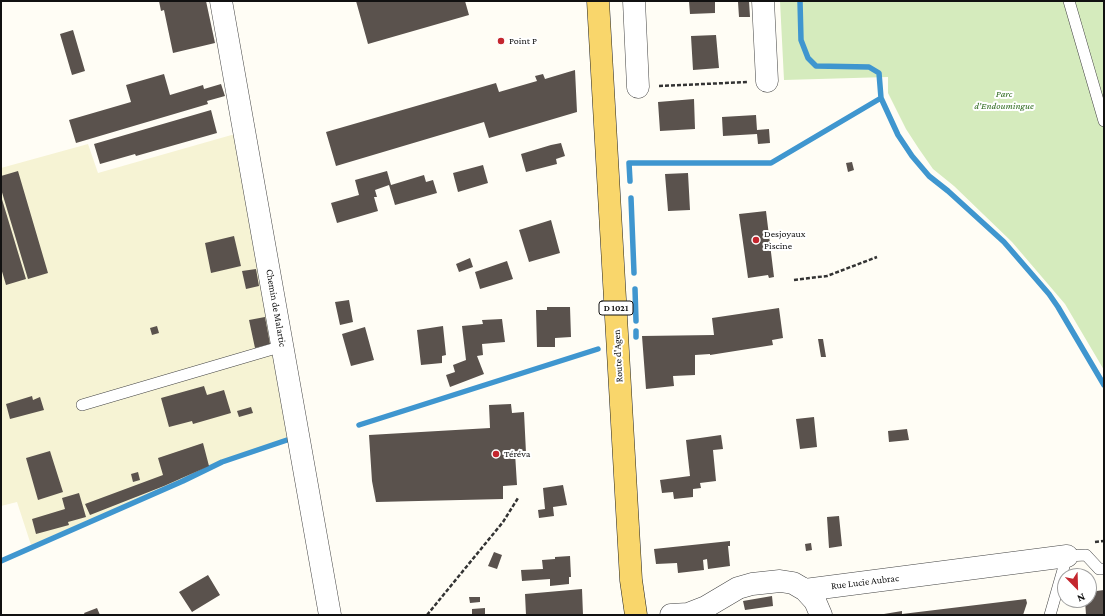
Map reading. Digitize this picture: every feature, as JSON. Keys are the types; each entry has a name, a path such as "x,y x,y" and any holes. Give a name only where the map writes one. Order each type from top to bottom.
{"main road":[{"name":"Route d'Agen","path":"598,1 631,580 636,615"}],"street":[{"name":"Chemin de Malartic","path":"221,1 330,615"},
{"path":"634,1 638,87"},
{"path":"763,1 767,81"},
{"name":"Rue Lucie Aubrac","path":"805,590 1067,556"},
{"path":"682,615 706,607 738,588 752,584 780,581 793,583 805,590 815,601 821,615"}],"lane":[{"path":"1069,1 1104,120"},
{"path":"82,405 283,346"},
{"path":"1050,615 1067,556 1086,555 1099,569 1104,569"}],"path":[{"path":"638,87 767,81"},
{"path":"794,280 827,276 877,257"},
{"path":"427,615 503,522 518,498"}],"shaded area":[{"path":"235,134 293,437 221,461 183,480 31,545 17,502 1,506 1,168 88,144 98,173"}],"green space":[{"name":"Parc d’Endoumingue","path":"780,1 1104,1 1104,370 1065,304 1012,242 954,186 933,169 906,129 888,93 888,77 784,80"}],"building":[{"path":"159,1 206,1 215,43 173,53 164,10 161,11"},
{"path":"356,1 465,1 469,15 368,44"},
{"path":"689,1 715,1 715,13 690,14"},
{"path":"749,1 750,17 739,17 738,2"},
{"path":"73,30 85,71 72,75 60,34"},
{"path":"716,35 719,68 693,70 691,36"},
{"path":"575,70 577,112 489,138 484,122 336,166 326,132 496,83 499,92 537,81 535,76 543,74 545,79"},
{"path":"164,74 170,95 203,85 204,89 221,84 225,96 207,101 208,104 76,143 69,120 131,102 126,85"},
{"path":"694,99 695,129 660,131 658,102"},
{"path":"211,110 217,133 136,156 135,154 100,164 94,144"},
{"path":"756,115 757,130 769,129 770,143 758,144 757,134 723,136 722,117"},
{"path":"561,143 565,156 556,159 557,164 526,172 521,154"},
{"path":"852,162 854,170 848,172 846,163"},
{"path":"483,165 488,183 458,192 453,173"},
{"path":"18,171 48,273 28,279 1,189 1,176"},
{"path":"387,171 391,185 424,175 426,182 433,180 437,193 395,205 389,185 375,190 377,197 374,197 378,211 337,223 331,203 359,195 355,180"},
{"path":"688,173 690,210 668,211 665,174"},
{"path":"1,196 26,279 6,285 1,268"},
{"name":"Desjoyaux Piscine","path":"766,211 774,277 769,278 768,275 748,278 739,214"},
{"path":"551,220 560,253 529,262 519,230"},
{"path":"234,236 241,266 211,273 205,243"},
{"path":"470,258 473,267 459,272 456,264"},
{"path":"507,261 513,279 480,289 475,272"},
{"path":"256,269 259,286 246,289 242,271"},
{"path":"349,300 353,322 340,325 335,302"},
{"path":"547,307 570,307 571,337 555,338 555,347 537,347 536,310 547,310"},
{"path":"779,308 783,338 772,340 773,345 710,355 695,355 695,375 673,376 674,386 646,389 642,336 714,335 712,318"},
{"path":"265,317 270,344 255,348 249,320"},
{"path":"502,319 505,342 482,344 483,355 477,356 484,374 450,387 446,375 455,372 453,365 466,360 462,326 483,324 482,320"},
{"path":"157,326 159,333 152,335 150,328"},
{"path":"443,326 446,355 442,356 442,363 421,365 417,330"},
{"path":"365,327 374,360 351,366 342,334"},
{"path":"818,339 823,339 826,357 821,357"},
{"path":"204,386 207,395 224,390 231,413 193,424 192,421 169,427 161,398"},
{"path":"32,396 33,400 40,397 44,410 10,419 6,404"},
{"path":"511,404 512,413 524,412 526,453 515,453 517,485 503,486 503,499 376,502 372,481 369,435 490,428 489,405"},
{"path":"251,407 253,413 239,417 237,411"},
{"path":"814,417 817,447 800,449 796,419"},
{"path":"907,429 909,440 889,442 888,431"},
{"path":"721,435 723,449 713,450 716,481 700,483 701,488 693,489 693,497 674,499 673,492 662,493 660,480 690,476 686,440"},
{"path":"203,443 209,466 164,486 90,515 85,504 163,475 158,458"},
{"path":"50,451 63,492 38,500 26,458"},
{"path":"138,472 140,480 133,482 131,474"},
{"path":"563,485 567,505 553,507 554,516 539,518 538,510 545,509 543,488"},
{"path":"79,493 86,517 68,522 69,525 36,534 32,519 65,509 62,498"},
{"path":"839,516 842,546 829,548 827,517"},
{"path":"730,541 730,546 728,546 730,566 708,569 707,559 703,560 704,570 678,573 677,563 656,564 654,549"},
{"path":"811,543 812,550 806,551 805,544"},
{"path":"494,552 502,555 497,569 488,566"},
{"path":"570,556 571,577 569,577 569,584 550,586 550,579 522,581 521,570 543,569 542,560"},
{"path":"208,575 220,595 192,612 179,592"},
{"path":"582,589 583,615 526,615 525,594"},
{"path":"1104,590 1104,615 1086,615 1086,608 1097,608 1097,591"},
{"path":"772,596 773,606 745,610 743,601"},
{"path":"469,597 480,597 480,602 470,603"},
{"path":"1026,599 1027,603 1023,615 878,615 902,611 902,614"},
{"path":"97,608 100,615 85,615 84,613"},
{"path":"485,608 485,615 472,615 472,609"}],"waterway":[{"path":"800,1 801,40 808,58 816,66 869,67 879,73 881,98"},
{"path":"630,181 629,163 771,163 881,98 898,135 912,156 929,176 948,191 1004,242 1049,294 1104,385"},
{"path":"631,198 634,273"},
{"path":"635,289 636,321"},
{"path":"636,331 636,337"},
{"path":"359,425 598,349"},
{"path":"1,561 183,481 222,462 287,440"}],"place":[{"name":"Point P","path":"501,41"},
{"name":"Desjoyaux Piscine","path":"756,240"},
{"name":"Téréva","path":"496,454"}]}
